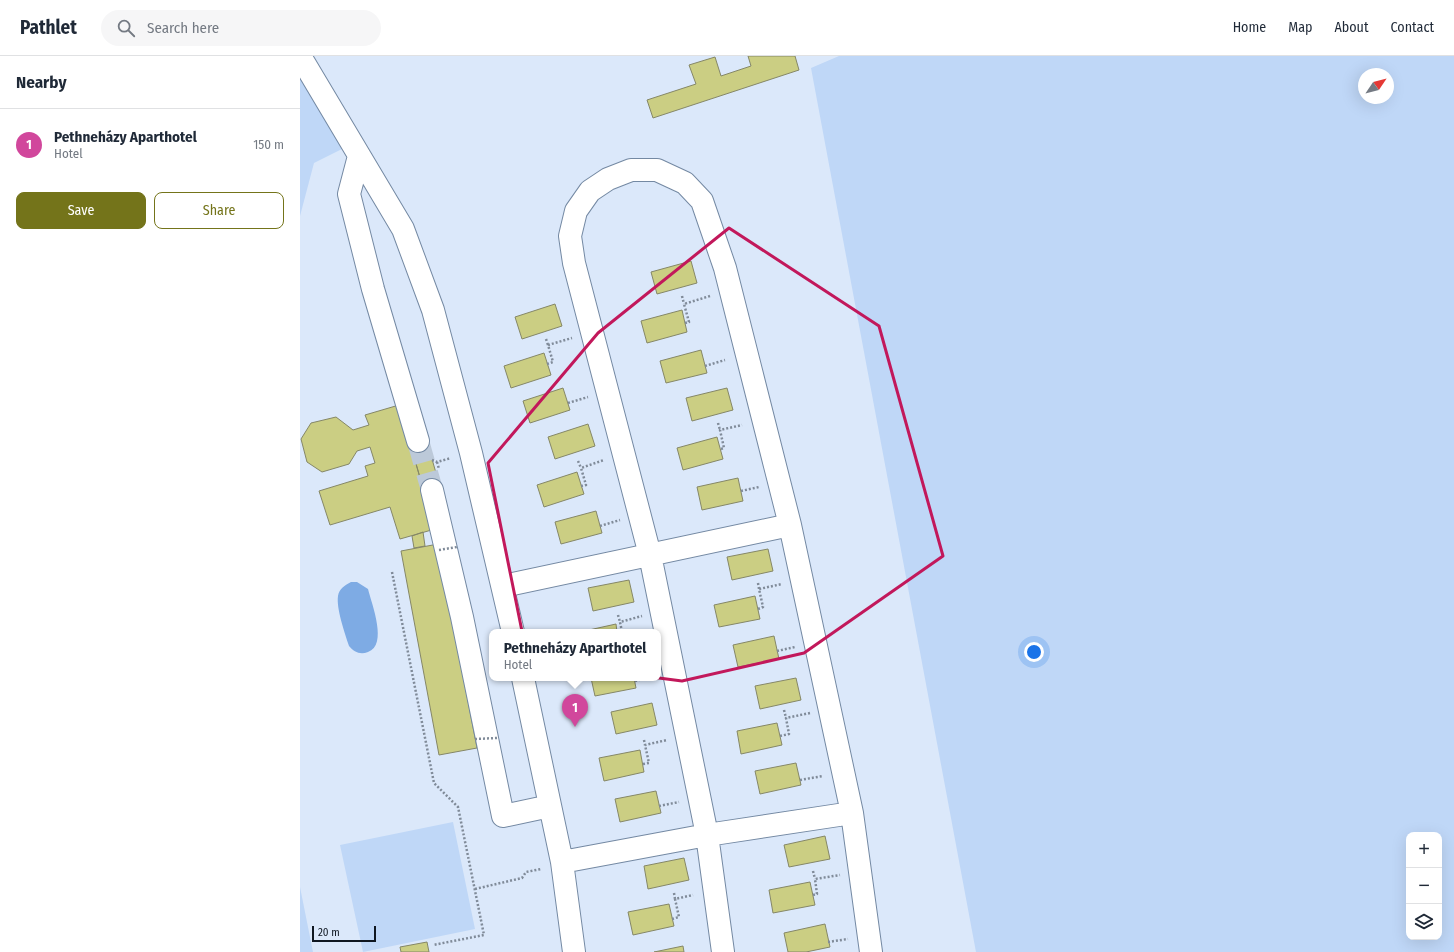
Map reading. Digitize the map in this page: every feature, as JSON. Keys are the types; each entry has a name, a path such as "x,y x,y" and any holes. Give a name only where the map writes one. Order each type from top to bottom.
{"lane":[{"path":"300,56 403,229 433,310 462,419 512,629"},
{"path":"359,156 349,194 373,289 418,441"},
{"path":"723,952 707,835 650,555 574,263 570,236 576,211 590,190 608,179 631,170 657,170 686,183 702,201 731,290 790,525 852,813 871,952"},
{"path":"432,490 462,617 503,816 550,806"},
{"path":"503,586 790,525"},
{"path":"523,681 562,864 574,952"},
{"path":"562,864 707,835 852,813"}],"path":[{"path":"684,304 731,290"},
{"path":"682,296 689,322 685,323"},
{"path":"548,346 592,332"},
{"path":"546,339 553,362 548,364"},
{"path":"720,430 764,420"},
{"path":"718,423 724,448 721,449"},
{"path":"581,468 624,455"},
{"path":"578,461 586,485 581,486"},
{"path":"439,550 457,547"},
{"path":"392,572 434,783 458,807 484,935 433,945"},
{"path":"759,589 802,580"},
{"path":"758,583 763,608 758,609"},
{"path":"620,622 662,612"},
{"path":"618,615 621,629"},
{"path":"786,718 830,709"},
{"path":"780,736 789,734 784,710"},
{"path":"645,745 687,736"},
{"path":"475,739 497,738"},
{"path":"643,764 649,763 644,740"},
{"path":"475,889 522,878 526,872 562,864"},
{"path":"812,895 817,894 813,871"},
{"path":"815,879 860,872"},
{"path":"675,899 715,890"},
{"path":"672,919 679,917 674,893"}],"highlighted area":[{"path":"729,228 879,326 943,556 804,653 682,681 528,661 488,463 598,333"}],"shaded area":[{"path":"839,56 1454,56 1454,952 976,952 811,68"},
{"path":"300,63 344,148 314,163 300,216"},
{"path":"453,822 475,929 363,952 340,845"},
{"path":"300,887 313,952 300,952"}],"water":[{"path":"351,582 357,582 368,589 377,624 377,641 374,648 365,653 357,652 349,646 340,614 338,596 340,591"}],"building":[{"path":"748,56 795,56 799,70 653,118 647,100 696,84 689,65 715,57 721,76 751,66"},
{"path":"691,261 697,283 657,294 651,272"},
{"path":"555,304 562,326 522,339 515,317"},
{"path":"682,310 687,332 647,343 641,321"},
{"path":"701,350 707,373 666,383 660,361"},
{"path":"544,353 551,375 511,388 504,366"},
{"path":"563,388 570,410 530,423 523,401"},
{"path":"727,388 733,410 692,421 686,398"},
{"path":"399,405 435,529 400,539 390,507 330,525 319,491 368,476 365,466 375,463 370,447 357,451 349,464 322,472 307,462 301,439 311,423 336,417 353,430 369,425 365,415"},
{"path":"588,424 595,446 555,459 548,437"},
{"path":"717,437 723,459 683,470 677,448"},
{"path":"426,438 440,487 424,492 410,443"},
{"path":"577,472 584,494 544,507 537,485"},
{"path":"738,478 743,501 702,510 697,487"},
{"path":"596,511 602,533 561,544 555,522"},
{"path":"423,532 425,546 414,548 412,536"},
{"path":"438,544 477,748 439,755 401,551"},
{"path":"768,549 773,571 732,580 727,557"},
{"path":"629,580 634,602 593,611 588,588"},
{"path":"755,596 760,619 719,627 714,605"},
{"path":"616,624 617,629 594,629"},
{"path":"774,636 779,659 738,667 733,645"},
{"path":"796,678 801,700 760,709 755,686"},
{"path":"592,681 635,681 636,688 595,696"},
{"path":"652,703 657,725 616,734 611,712"},
{"path":"777,723 782,745 741,754 737,731"},
{"path":"640,750 644,772 604,781 599,758"},
{"path":"796,763 801,785 760,794 755,771"},
{"path":"656,791 661,813 620,822 615,799"},
{"path":"825,836 830,859 789,867 784,845"},
{"path":"684,858 689,880 648,889 644,866"},
{"path":"810,882 815,905 773,913 769,890"},
{"path":"669,904 674,926 633,935 628,912"},
{"path":"825,924 830,947 806,952 788,952 784,933"},
{"path":"427,942 429,952 401,952 400,947"},
{"path":"683,946 684,952 654,952"}],"tunnel":[{"path":"418,441 432,490"}],"place":[{"name":"Pethneházy Aparthotel","path":"575,727"}]}
